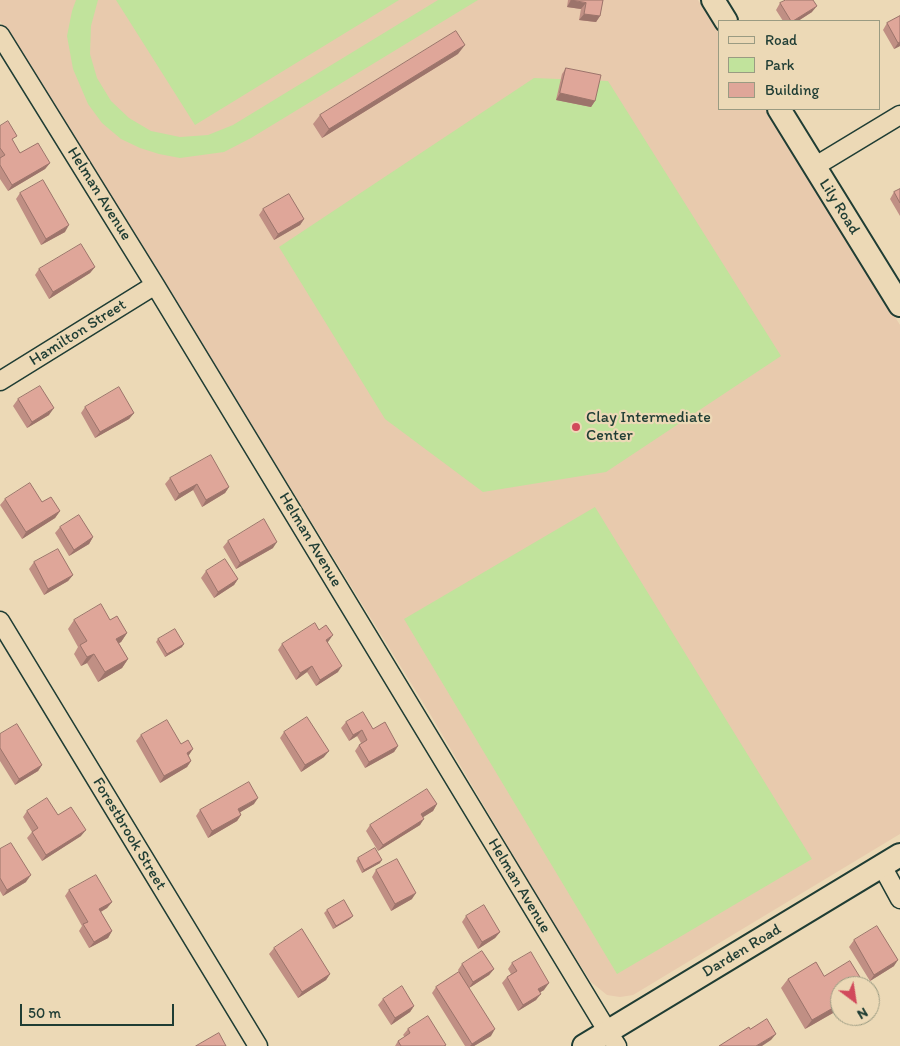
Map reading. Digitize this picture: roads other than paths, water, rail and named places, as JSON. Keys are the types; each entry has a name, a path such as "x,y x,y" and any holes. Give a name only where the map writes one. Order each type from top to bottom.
{"street":[{"path":"713,0 725,20"},
{"name":"Helman Avenue","path":"0,35 155,285 613,1039"},
{"name":"Lily Road","path":"780,110 900,306"},
{"path":"814,166 900,115"},
{"name":"Hamilton Street","path":"0,381 155,285"},
{"name":"Forestbrook Street","path":"0,621 258,1046"},
{"path":"891,861 900,899"},
{"name":"Darden Road","path":"584,1046 613,1039 891,861"}],"place":[{"name":"Clay Intermediate Center","path":"576,427"}]}
